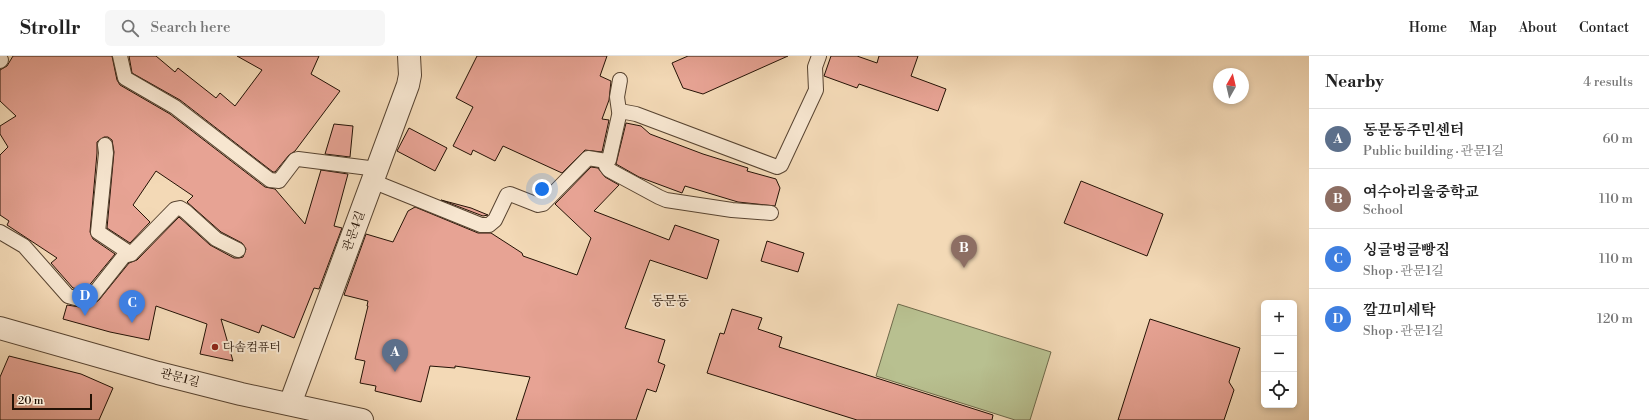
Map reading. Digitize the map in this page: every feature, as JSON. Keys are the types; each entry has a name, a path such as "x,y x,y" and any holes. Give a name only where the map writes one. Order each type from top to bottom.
{"street":[{"name":"관문4길","path":"279,409 374,175 409,80 409,56"},
{"name":"관문1길","path":"0,328 279,409 362,420"}],"lane":[{"path":"120,56 124,78 175,107 270,180 279,181 295,160 298,159 374,175 485,226 490,225 495,220 507,195 510,194 538,205 543,204 588,158 605,161 610,158 619,112 617,97 620,80"},
{"path":"619,112 636,114 777,167 781,165 816,90 815,67 819,56"},
{"path":"105,145 106,153 98,232 131,254"},
{"path":"605,161 609,170 659,198 732,210 771,213"},
{"path":"0,232 24,246 68,296 79,299 86,299 92,295 124,256 131,254 175,210 180,208 186,211 216,239 238,250"}],"green space":[{"path":"898,304 1051,352 1030,420 1015,420 876,376"}],"building":[{"path":"13,56 112,56 117,80 120,85 170,114 265,187 275,189 305,224 321,170 348,174 334,226 342,228 319,289 314,288 294,338 262,325 259,333 221,319 233,361 200,354 207,324 156,306 149,340 110,332 63,319 67,305 86,308 99,300 129,263 137,260 179,217 210,245 234,258 243,257 246,249 242,243 221,232 187,202 193,196 156,171 133,205 150,222 130,243 107,228 114,152 112,140 108,137 104,137 97,142 90,232 93,239 115,254 87,288 84,290 73,288 51,263 57,258 7,225 9,221 0,215 0,155 8,147 0,134 0,126 16,116 0,101 0,70 7,66"},
{"path":"129,56 156,56 175,72 178,68 216,98 220,93 235,106 262,70 237,56 319,56 311,74 340,91 295,151 289,155 275,172 273,172 180,100 132,73"},
{"path":"477,56 607,56 600,76 611,81 609,100 602,119 609,120 602,152 585,150 562,173 503,146 495,161 473,150 471,155 453,146 473,107 456,98"},
{"path":"688,56 788,56 703,94 683,88 672,63"},
{"path":"831,56 857,56 877,63 879,56 918,56 911,76 946,89 938,111 859,84 857,88 824,76"},
{"path":"626,123 641,126 650,134 703,154 748,168 747,171 776,179 780,188 775,206 738,202 685,186 682,193 639,177 616,164"},
{"path":"334,124 353,126 350,157 325,154"},
{"path":"409,128 447,148 435,171 397,151"},
{"path":"591,167 598,168 605,177 619,185 594,211 669,240 675,225 719,240 707,279 650,260 625,328 665,340 658,362 665,365 656,392 647,389 636,420 516,420 530,377 455,366 455,368 430,366 421,402 375,391 376,386 360,383 365,361 355,359 368,301 344,295 366,234 393,242 408,211 415,207 478,233 491,233 522,253 523,256 577,275 591,238 555,204"},
{"path":"1081,181 1163,214 1147,256 1064,223"},
{"path":"441,200 471,208 488,215 483,216"},
{"path":"767,241 804,253 798,272 761,261"},
{"path":"732,309 762,318 758,329 782,337 779,347 993,415 992,420 857,420 707,373 720,333 724,334"},
{"path":"1150,319 1240,348 1229,382 1234,390 1224,420 1118,420"},
{"path":"9,356 81,374 113,388 99,420 0,420 0,377"}],"place":[{"name":"여수아리울중학교","path":"964,268"},
{"name":"깔끄미세탁","path":"85,316"},
{"name":"싱글벙글빵집","path":"132,323"},
{"name":"다솜컴퓨터","path":"215,347"},
{"name":"동문동주민센터","path":"395,372"}],"district":[{"name":"동문동","path":"670,301"}]}
